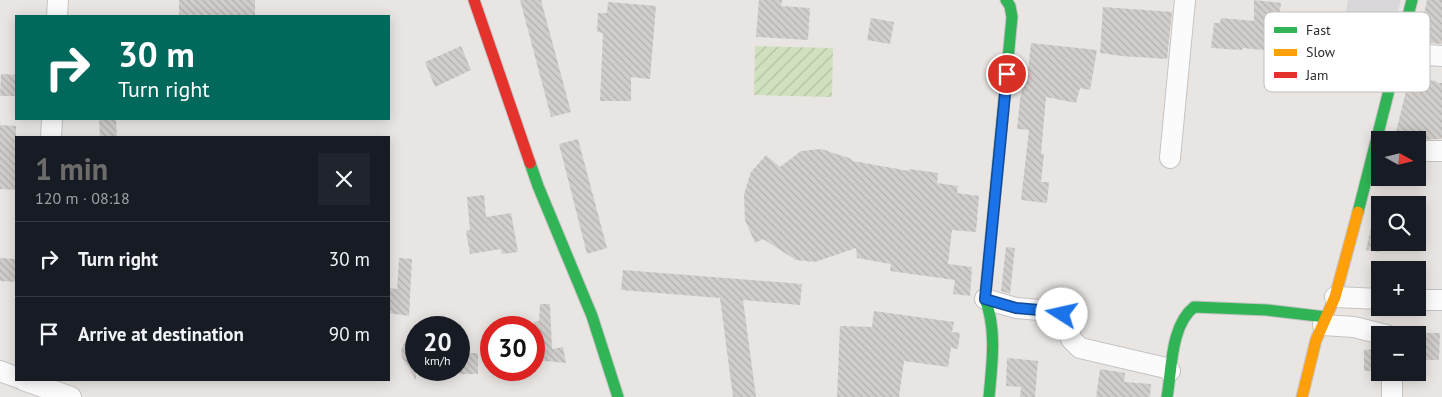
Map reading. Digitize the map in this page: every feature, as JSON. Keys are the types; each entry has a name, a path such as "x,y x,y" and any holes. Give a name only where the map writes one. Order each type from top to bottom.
{"street":[{"path":"57,15 58,0"},
{"path":"474,0 538,186 592,316 618,397"},
{"path":"989,397 993,345 990,307 985,299 1012,17 1010,6 1006,0"},
{"path":"1170,158 1185,0"},
{"path":"1382,131 1391,92"},
{"path":"51,136 52,120"},
{"path":"1426,151 1442,151"},
{"path":"1302,397 1316,340 1335,296 1371,173"},
{"path":"1335,296 1371,298"},
{"path":"985,299 1016,308 1051,311 1062,314 1068,320 1071,339 1080,348 1166,368 1170,371"},
{"path":"1426,300 1442,300"},
{"path":"1167,397 1171,377 1170,371 1180,327 1184,317 1194,308 1267,310 1371,331"},
{"path":"0,371 15,377"},
{"path":"1392,381 1392,397"},
{"path":"33,382 71,397"}],"shaded area":[{"path":"1348,0 1401,0 1398,12 1346,12"}],"green space":[{"path":"755,46 833,48 832,97 754,95"}],"building":[{"path":"179,0 255,0 255,15 179,15"},
{"path":"520,0 541,0 571,112 551,117"},
{"path":"759,0 782,0 781,6 810,8 808,40 756,37"},
{"path":"1254,0 1281,3 1280,12 1264,12 1264,50 1211,48 1214,23 1220,23 1221,18 1254,21"},
{"path":"1427,0 1442,0 1442,44 1430,43 1430,12 1424,12"},
{"path":"608,2 656,6 650,79 631,77 631,101 600,101 603,33 597,32 598,13 607,13"},
{"path":"1103,7 1172,12 1167,59 1100,53"},
{"path":"871,18 894,22 890,44 867,40"},
{"path":"1031,43 1097,50 1090,90 1080,88 1076,103 1046,97 1041,154 1044,154 1041,182 1049,182 1047,203 1021,200 1029,130 1017,129 1024,80 1027,80"},
{"path":"461,46 471,70 435,87 425,62"},
{"path":"1,74 15,75 15,96 0,96"},
{"path":"1430,80 1442,83 1442,139 1426,139 1426,131 1396,131 1406,92 1430,92"},
{"path":"99,120 116,120 117,136 100,136"},
{"path":"0,125 16,126 15,190 0,189"},
{"path":"578,139 607,248 587,254 559,144"},
{"path":"821,149 853,161 909,171 909,169 938,173 937,183 958,186 957,193 979,196 976,232 952,230 948,264 972,267 970,296 953,294 955,280 890,271 891,264 857,258 856,248 815,262 796,260 763,239 755,243 745,220 744,194 751,172 766,155 780,167 801,151"},
{"path":"484,195 486,217 511,213 518,252 502,254 501,249 470,254 466,231 470,230 467,197"},
{"path":"1371,227 1371,251 1366,250"},
{"path":"1006,247 1015,248 1010,294 1001,291"},
{"path":"0,258 15,259 15,282 0,281"},
{"path":"399,258 412,259 409,316 390,313 390,288 397,289"},
{"path":"623,270 802,284 800,305 743,300 756,397 733,397 720,298 621,290"},
{"path":"540,304 550,304 552,349 563,347 566,363 545,361 545,316 539,316"},
{"path":"874,311 954,322 952,332 960,333 958,349 951,348 948,367 904,361 899,397 837,397 840,326 872,327"},
{"path":"1426,333 1440,333 1439,360 1426,360"},
{"path":"405,343 405,362 401,351"},
{"path":"1364,350 1371,350 1371,371 1364,371"},
{"path":"470,353 478,353 478,374 470,374"},
{"path":"1007,358 1038,361 1035,397 1020,397 1021,387 1006,386"},
{"path":"1100,369 1125,373 1124,382 1151,384 1150,397 1096,397"}],"traffic: fast":[{"path":"989,397 992,335 989,311 985,299 1012,17 1010,6 1006,0"},
{"path":"1409,12 1412,0"},
{"path":"1358,212 1389,92"},
{"path":"530,163 592,316 618,397"},
{"path":"1167,397 1176,337 1180,325 1194,307 1267,310 1326,317"}],"traffic: slow":[{"path":"1302,397 1316,340 1335,297 1358,212"}],"traffic: jam":[{"path":"474,0 530,163"}],"route":[{"path":"1007,74 985,299 1016,308 1051,311 1062,314"}]}
